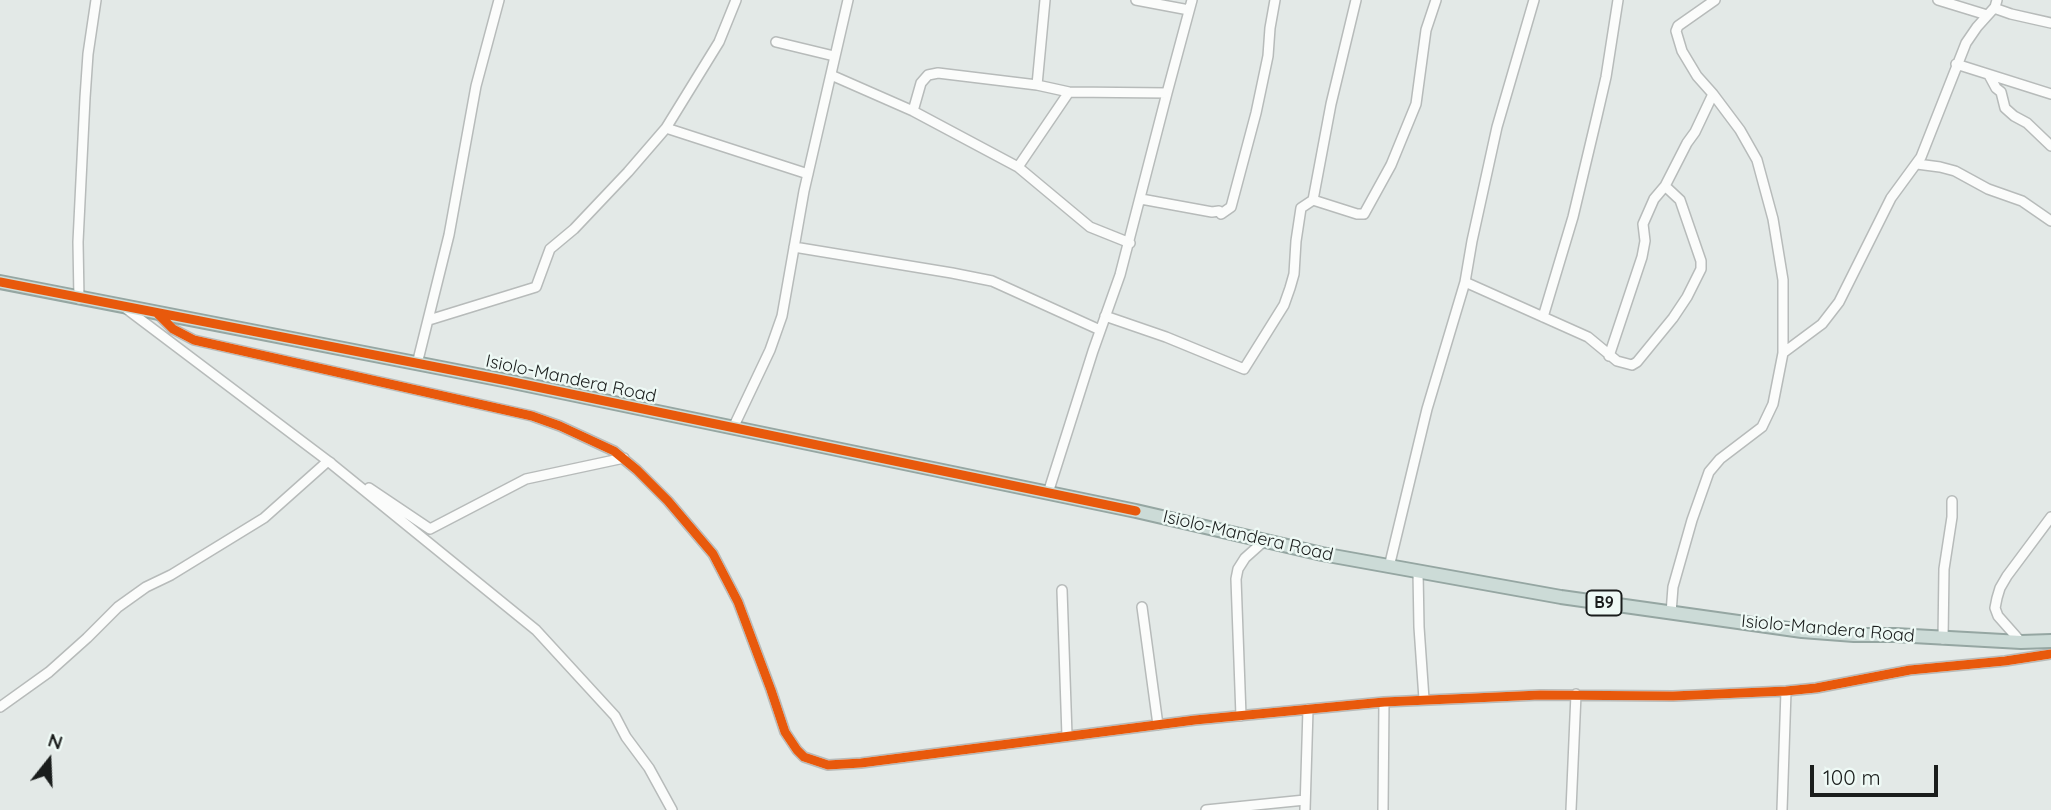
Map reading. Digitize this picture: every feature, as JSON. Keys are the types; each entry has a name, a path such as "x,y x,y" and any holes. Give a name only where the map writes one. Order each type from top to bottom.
{"highway":[{"name":"Isiolo-Mandera Road","path":"0,282 508,380 1136,511 1389,567 1561,597 1802,631 1943,639 2051,641"}],"street":[{"path":"79,299 78,242 85,98 96,0"},
{"path":"417,364 449,235 476,86 499,0"},
{"path":"429,320 536,287 550,249 574,229 666,128 719,41 736,0"},
{"path":"733,428 777,334 782,316 808,174 848,0"},
{"path":"1037,85 1045,0"},
{"path":"1048,493 1130,243 1191,5 1136,0"},
{"path":"1141,199 1219,211 1221,214 1231,207 1256,113 1268,56 1275,0"},
{"path":"1105,316 1166,337 1244,369 1284,305 1294,274 1301,208 1313,200 1356,0"},
{"path":"1313,200 1360,215 1366,211 1391,165 1414,111 1426,30 1436,0"},
{"path":"1389,567 1427,409 1465,282 1497,127 1534,0"},
{"path":"1543,317 1573,217 1597,116 1618,0"},
{"path":"1671,613 1673,587 1709,472 1720,459 1757,432 1766,422 1773,404 1783,354 1783,281 1771,210 1756,160 1740,130 1697,76 1682,51 1676,31 1678,26 1715,0"},
{"path":"1938,0 1993,8 2051,23"},
{"path":"1783,354 1832,314 1891,198 1917,164 1924,150 1956,64 1970,37 1993,8"},
{"path":"776,42 834,56"},
{"path":"1956,64 2051,94"},
{"path":"914,111 921,83 932,74 1037,85 1069,92 1167,93"},
{"path":"831,75 914,111 1018,167 1090,227 1130,243"},
{"path":"1989,75 2001,92 2005,108 2027,123 2051,146"},
{"path":"1018,167 1069,92"},
{"path":"1609,356 1642,257 1645,241 1643,223 1654,199 1665,186 1695,132 1713,94"},
{"path":"666,128 808,174"},
{"path":"1917,164 1955,171 1988,189 2022,201 2051,221"},
{"path":"1465,282 1588,337 1609,356 1623,364 1632,365 1673,318 1701,270 1702,264 1681,200 1665,186"},
{"path":"794,247 992,281 1100,330"},
{"path":"122,306 328,461 536,630 615,716 626,737 649,768 672,810"},
{"path":"157,313 173,329 194,340 531,416 560,426 624,458 668,501 713,554 738,601 785,732 804,757 828,765 1158,725 1384,702 1786,691 1910,670 2051,654"},
{"path":"328,461 430,528 526,479 624,458"},
{"path":"0,707 49,672 118,607 146,587 171,575 264,518 328,461"},
{"path":"1943,639 1944,569 1952,501"},
{"path":"2021,642 1998,616 1995,608 1997,598 2007,576 2051,517"},
{"path":"1241,716 1236,579 1240,563 1264,541"},
{"path":"1418,572 1424,699"},
{"path":"1062,590 1067,736"},
{"path":"1142,607 1158,725"},
{"path":"1782,810 1786,691"},
{"path":"1571,810 1576,695"},
{"path":"1383,810 1384,702"},
{"path":"1206,810 1305,805 1308,709"}],"cycle path":[{"path":"0,282 508,381 1136,511"},
{"path":"157,313 173,329 194,340 532,416 614,451 668,501 713,554 738,602 785,732 804,757 828,765 1195,720 1384,702 1540,695 1673,696 1786,691 1910,670 2051,654"}]}
